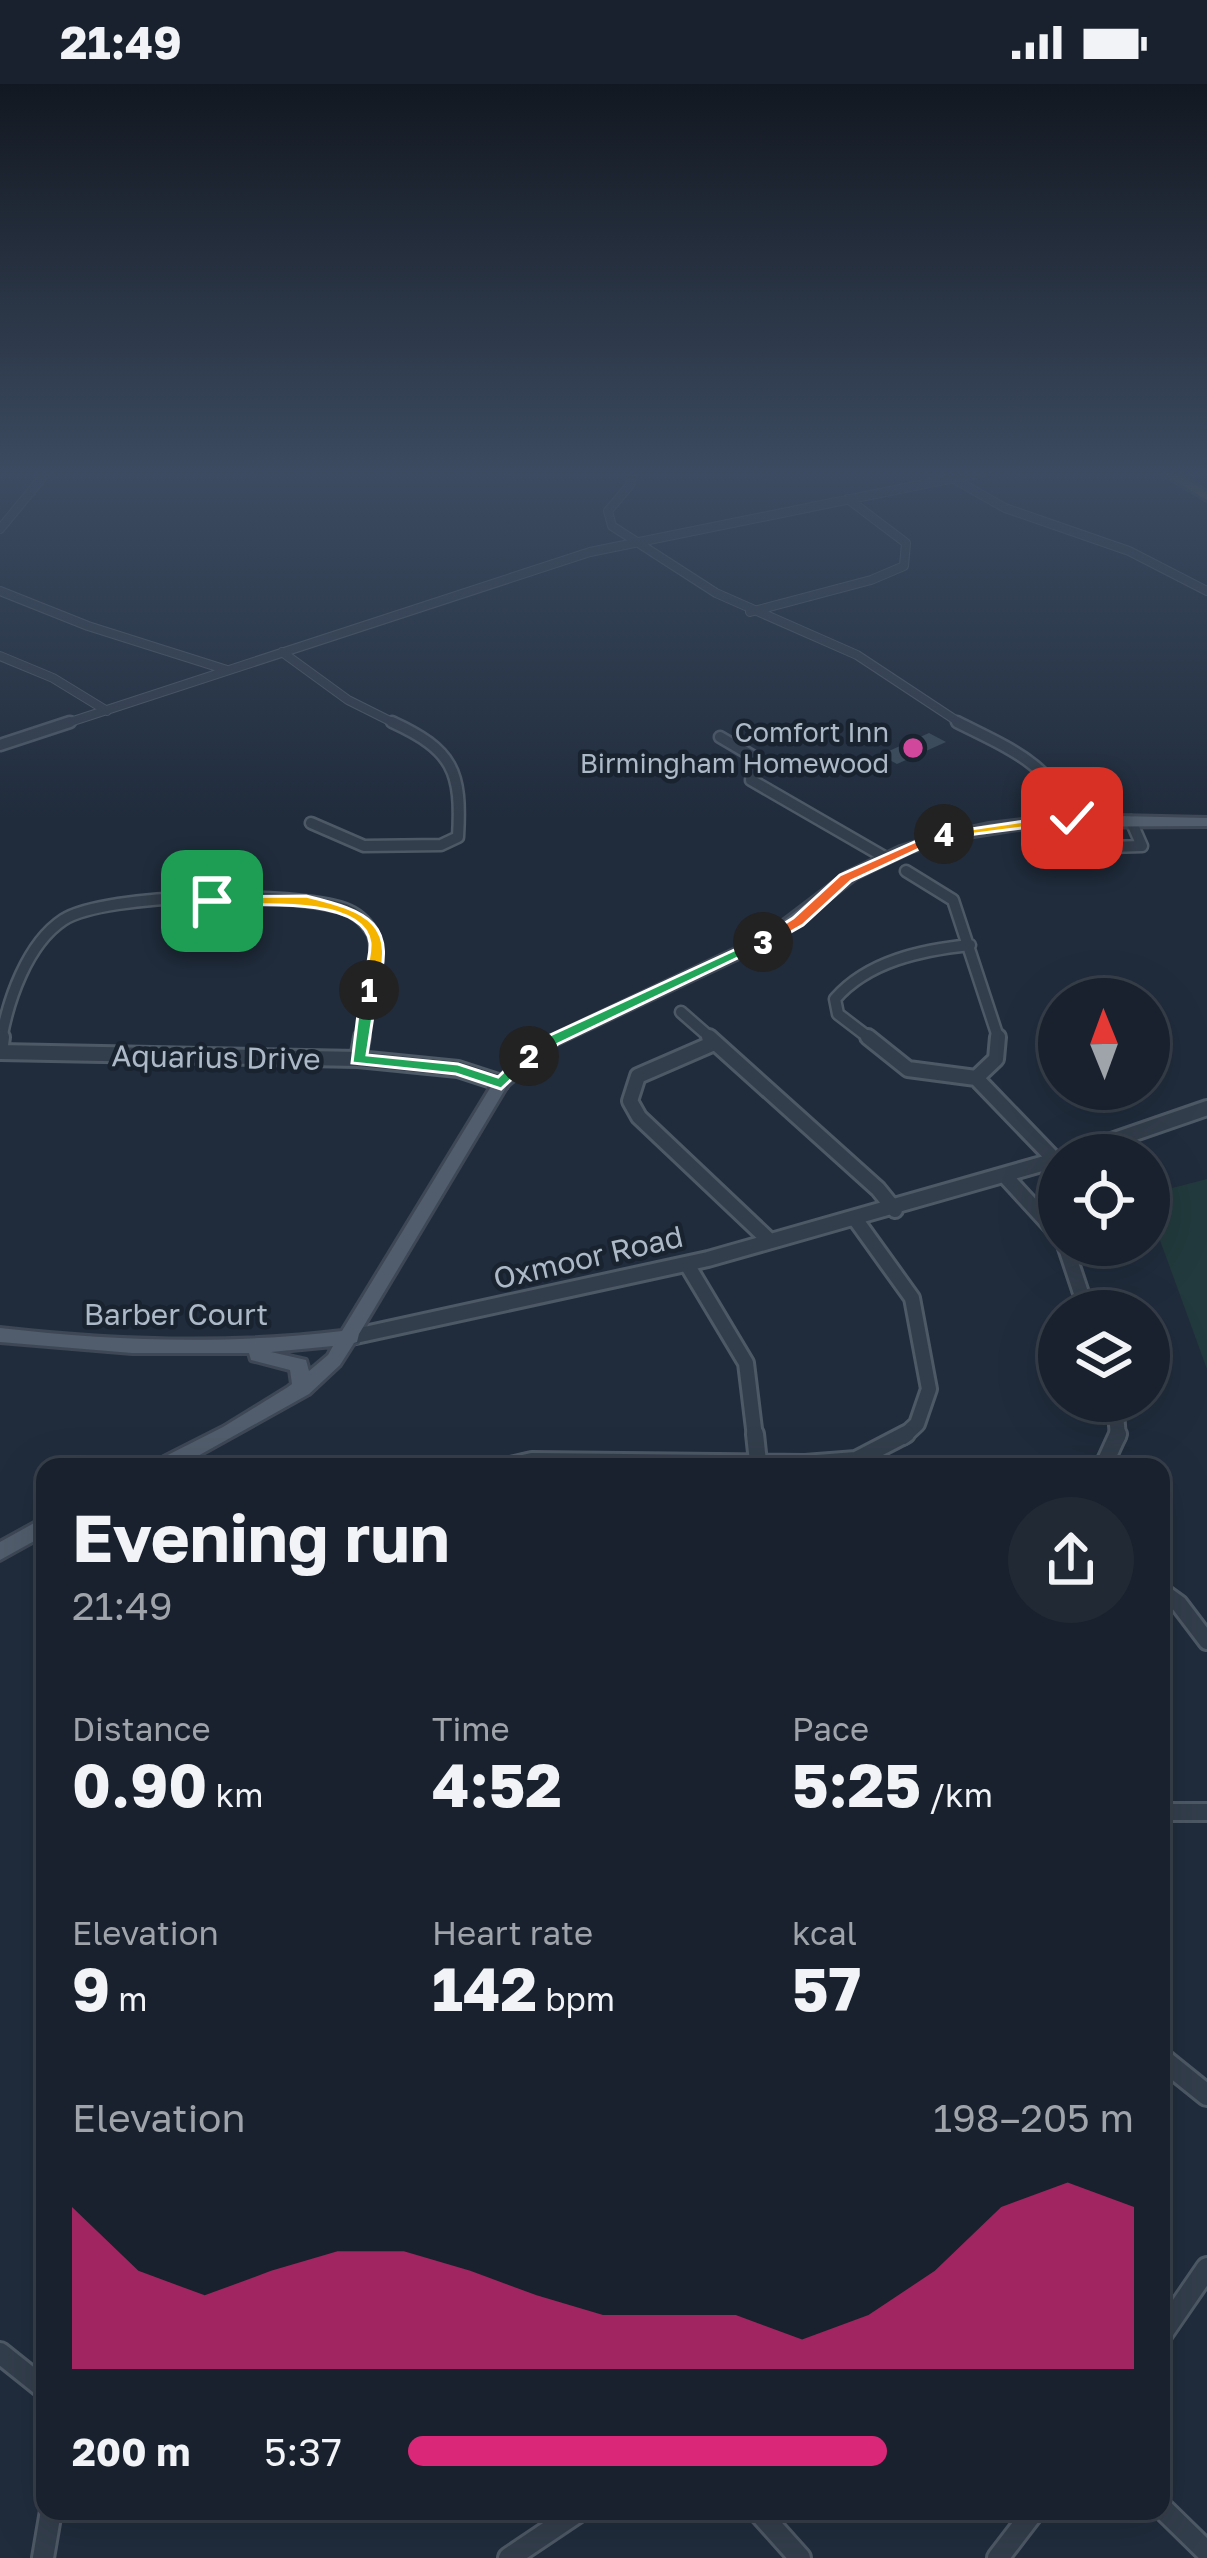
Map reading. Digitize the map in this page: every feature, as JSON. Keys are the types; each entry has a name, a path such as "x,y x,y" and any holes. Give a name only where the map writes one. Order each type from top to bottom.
{"main road":[{"path":"178,1458 248,1424 302,1389 351,1337 501,1083 552,1041 768,939 798,922 846,878 938,836 980,826 1072,821 1207,822"},
{"name":"Barber Court","path":"0,1335 86,1346 223,1350 351,1337"},
{"path":"223,1350 284,1358 298,1365 302,1389"},
{"path":"0,1552 36,1530"}],"street":[{"path":"0,745 487,587"},
{"path":"706,587 749,613 857,655 940,713 1043,772 1062,790 1072,821"},
{"path":"749,613 843,587"},
{"path":"0,591 88,626 228,670"},
{"path":"286,651 371,710 427,736 454,773 462,804 458,837 441,844 364,846 311,824"},
{"path":"0,656 53,678 106,711"},
{"path":"720,736 754,757 751,781 886,858"},
{"path":"1041,849 1142,846 1131,821"},
{"path":"906,871 953,900 970,945 1000,1043 996,1059 976,1078"},
{"path":"0,1052 35,944 67,916 119,901 306,901 350,911 370,926 377,943 358,1060"},
{"path":"970,945 916,952 851,982 835,999 838,1014 908,1069 976,1078 1038,1140"},
{"path":"681,1012 878,1189 895,1210"},
{"path":"714,1043 638,1076 629,1101 639,1117 770,1241"},
{"name":"Aquarius Drive","path":"0,1052 358,1060 458,1069 501,1083"},
{"path":"1132,1134 1207,1108"},
{"name":"Oxmoor Road","path":"351,1337 688,1266 1038,1165"},
{"path":"1005,1176 1038,1212"},
{"path":"856,1220 912,1298 929,1389 917,1424 896,1443 861,1458"},
{"path":"688,1266 746,1363 758,1458"},
{"path":"1110,1458 1116,1449 1119,1422"},
{"path":"1170,1598 1207,1641"},
{"path":"1170,1812 1207,1812"},
{"path":"1170,2065 1207,2095"},
{"path":"1170,2322 1207,2268"},
{"path":"0,2353 36,2382"},
{"path":"1170,2516 1207,2552"},
{"path":"43,2558 49,2520"},
{"path":"508,2558 565,2520"},
{"path":"766,2520 800,2558"},
{"path":"998,2558 1027,2520"}],"green space":[{"path":"1207,1179 1207,1369 1169,1266 1170,1189"}],"building":[{"name":"Comfort Inn Birmingham Homewood","path":"929,733 946,742 897,764 880,755"}],"place":[{"name":"Comfort Inn Birmingham Homewood","path":"913,748"}],"route":[{"path":"212,901 306,901 350,911 370,926 377,943 358,1060 458,1069 501,1083 552,1041 768,939 798,922 846,878 912,845 980,826 1072,818"}]}
